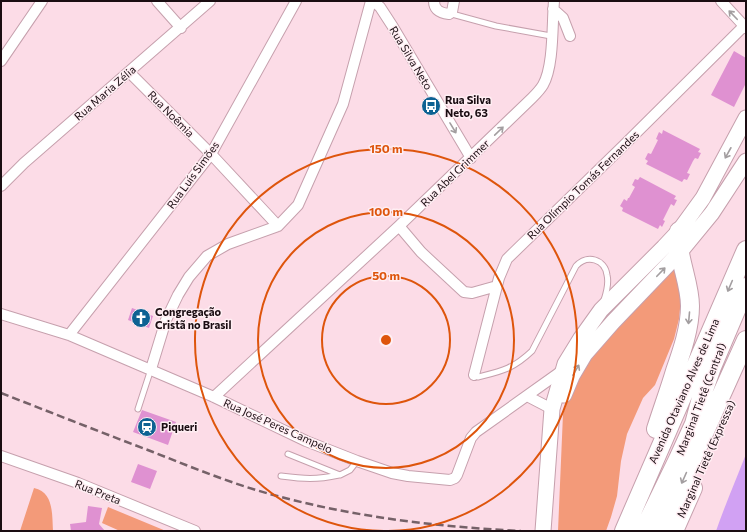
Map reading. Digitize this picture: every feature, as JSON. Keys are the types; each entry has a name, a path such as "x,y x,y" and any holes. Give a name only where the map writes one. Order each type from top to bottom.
{"highway":[{"path":"641,490 644,461 682,350 689,323 690,306 688,286 680,252 678,237 679,231"},
{"name":"Avenida Otaviano Alves de Lima","path":"624,531 746,250"},
{"name":"Marginal Tietê (Central)","path":"643,531 694,424 712,367 746,287"},
{"path":"694,424 746,313"},
{"name":"Marginal Tietê (Central)","path":"660,531 746,340"},
{"name":"Marginal Tietê (Expressa)","path":"674,531 746,366"}],"main road":[{"path":"544,531 552,409 563,370 581,338 602,310 679,231 703,198 746,118"},
{"path":"551,531 554,456 560,406 572,376 585,354 613,322 680,252 712,213 746,161"}],"street":[{"path":"2,59 42,1"},
{"path":"157,1 181,28"},
{"name":"Rua Maria Zélia","path":"1,186 24,163 181,28 210,1"},
{"name":"Rua Luís Simões","path":"69,335 211,154 296,1"},
{"path":"151,369 166,320 178,295 189,277 207,256 228,244 278,226 298,205 343,104 372,1"},
{"name":"Rua Silva Neto","path":"372,1 380,7 393,27 471,158"},
{"path":"434,1 434,6 437,10 443,13 452,14 454,1"},
{"path":"721,1 745,27"},
{"path":"553,5 562,18 570,36"},
{"name":"Rua Abel Grimmer","path":"214,397 399,226 532,98 542,86 546,77 552,36 553,5"},
{"name":"Rua Olímpio Tomás Fernandes","path":"474,375 502,268 507,259 745,27"},
{"name":"Rua Noêmia","path":"129,72 211,154 278,226"},
{"path":"399,226 421,252 464,292 472,293 497,286"},
{"name":"Rua José Peres Campelo","path":"1,314 69,335 214,397 306,441 357,461 392,473 408,476 450,480 454,478 457,475 468,444 476,432 563,370"},
{"path":"527,396 552,409"},
{"name":"Rua Preta","path":"1,456 78,483 195,531"}],"lane":[{"path":"452,14 552,36"},
{"path":"474,375 478,377 508,369 532,351 576,266 581,261 586,259 603,264 608,275 608,288 602,310"},
{"path":"138,409 151,369"},
{"path":"288,454 340,475"},
{"path":"281,476 321,479 340,475 350,470 357,461"}],"shaded area":[{"path":"675,268 679,270 681,299 679,319 674,339 655,385 643,398 627,434 621,461 617,496 606,531 558,531 563,414 574,384 586,361"},
{"path":"746,454 746,531 716,531 727,502"},
{"path":"34,488 41,490 49,499 52,511 53,531 20,531"},
{"path":"108,507 166,531 120,531 102,523"}],"building":[{"path":"734,51 746,58 746,83 734,107 711,95"},
{"path":"663,130 700,149 698,152 701,153 698,159 695,158 687,173 690,174 687,180 684,179 682,182 646,164 648,161 645,159 648,153 651,154 658,140 656,139 659,132 662,134"},
{"path":"640,177 676,196 674,199 677,200 674,206 671,204 663,220 665,221 662,227 660,225 658,229 622,211 623,208 620,206 624,199 627,201 629,198 635,187 632,185 635,179 638,180"},
{"name":"Congregação Cristã no Brasil","path":"132,308 153,316 149,328 128,320"},
{"path":"142,410 176,422 168,445 133,432"},
{"path":"138,464 157,471 150,489 131,482"},
{"path":"88,506 102,508 99,524 105,531 71,531 70,524 86,522"}],"railway":[{"path":"1,393 202,471 268,494 314,505 373,516 432,524 521,531"}],"place":[{"name":"Rua Silva Neto, 63","path":"431,106"},
{"name":"Congregação Cristã no Brasil","path":"141,318"},
{"name":"Piqueri","path":"147,427"}]}
